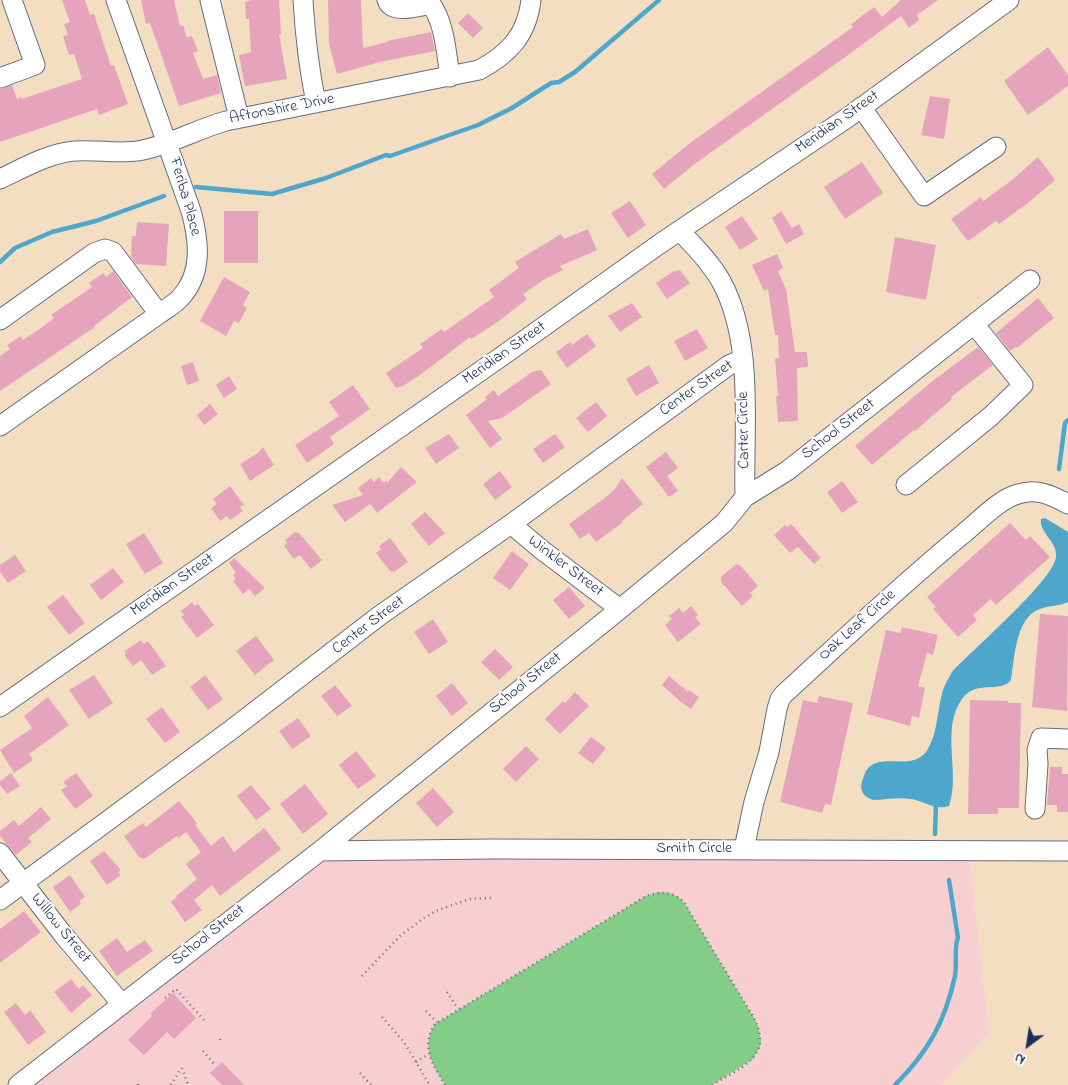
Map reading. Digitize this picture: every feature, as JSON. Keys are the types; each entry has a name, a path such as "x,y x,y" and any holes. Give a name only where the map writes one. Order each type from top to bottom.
{"street":[{"path":"0,78 35,66 12,0"},
{"name":"Feriba Place","path":"0,426 180,298 188,288 195,271 198,250 197,232 191,211 116,0"},
{"path":"210,0 239,118"},
{"path":"303,0 304,28 310,76 316,103"},
{"path":"387,0 388,4 393,8 399,9 429,2 442,31 450,77"},
{"name":"Aftonshire Drive","path":"0,179 32,164 72,151 141,151 206,127 239,118 479,70 502,56 512,46 526,23 531,0"},
{"name":"Meridian Street","path":"0,707 680,230 862,107 1009,0"},
{"path":"862,107 924,196 996,147"},
{"name":"Carter Circle","path":"680,230 713,268 727,294 736,320 743,359 745,497"},
{"path":"0,320 94,253 105,250 113,252 159,314"},
{"name":"School Street","path":"18,1085 320,851 620,609 724,524 745,497 787,471 1030,280"},
{"path":"906,486 991,416 1024,385 974,324"},
{"name":"Center Street","path":"0,900 223,736 379,616 511,524 728,365 743,359"},
{"name":"Oak Leaf Circle","path":"744,849 754,802 769,752 777,709 784,694 925,565 1008,498 1030,491 1041,492 1048,493 1068,504"},
{"name":"Winkler Street","path":"511,524 620,609"},
{"path":"1035,809 1037,750 1041,738 1068,739"},
{"name":"Smith Circle","path":"320,851 744,849 1068,851"},
{"name":"Willow Street","path":"0,853 23,884 122,1004"}],"path":[{"path":"445,1085 429,1054 428,1039 431,1029 437,1022 646,896 659,892 677,896 685,904 754,1018 760,1032 760,1047 754,1059 712,1085"},
{"path":"362,976 401,935 424,918 438,910 469,899 493,898"},
{"path":"165,998 176,989 204,1020"},
{"path":"448,992 458,1009"},
{"path":"426,1011 437,1022"},
{"path":"382,1017 404,1042 429,1084"},
{"path":"203,1051 215,1065"},
{"path":"416,1062 429,1054"},
{"path":"171,1085 181,1068 188,1085"},
{"path":"360,1073 371,1085"}],"shaded area":[{"path":"321,853 969,853 989,1032 941,1085 21,1085"}],"green space":[{"path":"659,892 674,895 685,904 754,1018 761,1040 760,1047 753,1059 712,1085 445,1085 436,1070 428,1048 431,1032 435,1024 646,896"}],"water":[{"path":"1045,518 1068,532 1068,602 1038,610 1028,617 1023,624 1017,643 1011,680 1001,686 974,690 962,699 952,724 953,779 949,806 939,807 906,798 873,800 868,798 863,793 861,785 869,768 875,763 911,761 919,758 926,752 933,738 943,690 952,672 1027,598 1051,568 1056,552 1041,524 1041,519"}],"building":[{"path":"62,0 85,0 90,15 94,14 111,66 114,65 128,104 99,115 97,109 0,142 0,89 12,85 17,99 21,97 22,99 82,79 74,54 69,55 63,36 68,35 64,24 70,22"},
{"path":"141,0 174,0 180,26 183,25 187,38 192,36 198,51 193,53 203,79 217,75 221,93 179,106 150,23 146,24"},
{"path":"251,0 279,0 281,34 279,34 287,79 245,86 239,55 251,52 249,19 246,19 245,2"},
{"path":"328,0 361,0 363,48 431,32 435,51 380,62 337,74 329,44"},
{"path":"901,0 938,0 917,15 919,20 909,28 901,16 696,163 664,189 652,174 690,143 853,27 851,24 874,7 882,17"},
{"path":"468,13 483,28 473,38 458,23"},
{"path":"1048,47 1068,75 1068,86 1028,115 1004,81"},
{"path":"930,96 950,99 944,139 921,135"},
{"path":"1038,157 1055,180 999,224 996,221 968,241 951,219 981,197 983,201 1012,180"},
{"path":"862,162 883,193 845,219 824,187"},
{"path":"630,201 646,225 628,238 611,213"},
{"path":"224,211 258,211 258,263 224,263"},
{"path":"781,211 792,228 799,224 804,234 786,244 772,218"},
{"path":"742,216 758,239 740,250 725,227"},
{"path":"137,222 169,224 166,266 136,264 131,257 132,236 136,236"},
{"path":"588,229 597,250 560,266 563,270 545,279 523,294 527,299 499,321 471,339 470,337 420,375 403,386 396,388 386,373 423,348 420,344 442,329 444,332 494,297 489,290 519,268 515,262 561,234 564,239"},
{"path":"895,237 936,245 926,300 886,292"},
{"path":"777,254 783,268 778,271 786,289 795,352 807,352 808,367 797,368 798,421 778,422 775,359 779,358 778,335 775,335 768,289 764,291 752,265"},
{"path":"680,270 690,283 667,299 656,283 674,271"},
{"path":"113,271 132,297 95,327 0,391 0,356 10,349 7,345 21,336 23,340 44,326 54,318 51,315 92,287 89,283 103,273 106,277"},
{"path":"224,277 250,292 243,305 247,308 239,323 234,321 226,336 200,321"},
{"path":"1038,298 1054,318 1017,348 1010,351 996,333"},
{"path":"632,303 642,317 620,332 608,316"},
{"path":"697,329 708,348 685,361 674,341"},
{"path":"587,334 596,346 567,368 556,352 570,342 572,345"},
{"path":"978,347 993,365 951,397 952,399 915,431 872,465 855,446 935,379"},
{"path":"193,362 199,381 187,385 181,366"},
{"path":"649,365 659,383 636,396 626,379"},
{"path":"541,370 551,384 502,418 488,421 502,439 490,448 466,415 487,399 485,397 494,390 498,396 532,372"},
{"path":"229,376 237,389 224,398 216,385"},
{"path":"353,385 370,409 330,437 334,444 307,463 295,445 339,416 329,402"},
{"path":"596,402 607,416 588,432 576,418"},
{"path":"210,404 218,414 204,425 197,415"},
{"path":"449,434 459,448 436,464 425,448"},
{"path":"555,434 565,447 543,463 533,449"},
{"path":"263,447 274,465 250,481 240,464 258,453"},
{"path":"666,452 678,468 667,476 678,491 669,497 646,467"},
{"path":"401,467 417,482 377,513 370,504 345,522 332,505 363,495 358,488 371,478 374,482 379,477 384,483 388,482"},
{"path":"500,471 512,487 495,500 483,484"},
{"path":"622,478 643,504 596,542 589,533 580,539 569,524 606,497 615,489"},
{"path":"842,481 858,502 842,513 827,492"},
{"path":"230,486 244,505 240,507 243,511 230,520 227,516 220,521 211,508 217,504 213,499"},
{"path":"425,512 445,533 429,546 411,524"},
{"path":"1010,523 1026,540 1030,536 1050,557 996,605 991,599 973,615 977,620 958,637 933,609 936,607 927,597"},
{"path":"791,524 821,558 814,564 798,547 790,553 774,535 785,525 787,527"},
{"path":"295,532 299,533 322,560 311,569 300,555 294,559 284,546 287,543 285,540"},
{"path":"144,533 163,563 145,574 126,544"},
{"path":"390,538 408,562 394,572 390,571 376,553 381,549 379,546"},
{"path":"512,551 529,564 510,590 493,578"},
{"path":"15,555 26,571 8,583 0,572 0,565"},
{"path":"234,558 265,588 255,596 249,589 243,594 233,581 236,579 233,575 236,573 229,563"},
{"path":"736,564 741,566 758,586 750,593 753,596 742,606 721,582 721,577"},
{"path":"113,568 124,582 101,600 90,585"},
{"path":"569,587 585,606 569,619 553,600"},
{"path":"63,595 85,623 69,635 47,607"},
{"path":"192,602 195,606 198,604 214,625 197,638 181,617 184,615 181,611"},
{"path":"691,606 698,615 695,617 701,624 678,642 665,625 672,619 669,616 679,608 683,613"},
{"path":"1040,614 1068,616 1067,711 1032,707"},
{"path":"433,619 448,642 429,654 414,632"},
{"path":"902,627 938,635 933,655 927,653 918,686 925,688 919,718 912,716 910,726 867,714 886,630 900,633"},
{"path":"256,636 274,660 255,675 236,651"},
{"path":"141,640 144,644 148,641 166,666 152,675 141,660 133,666 125,656 125,651"},
{"path":"495,649 513,667 499,680 481,662"},
{"path":"94,675 113,703 89,719 69,690"},
{"path":"205,675 223,699 208,710 190,687"},
{"path":"669,676 688,692 689,690 699,697 691,709 662,685"},
{"path":"452,683 468,703 452,716 436,696"},
{"path":"335,685 352,706 337,716 321,696"},
{"path":"575,692 589,706 560,734 545,719"},
{"path":"819,696 853,703 831,805 825,804 822,813 780,802 803,700 817,703"},
{"path":"48,697 69,725 29,754 33,760 14,773 0,750 32,728 24,716"},
{"path":"970,700 1021,703 1019,808 998,808 998,814 968,814"},
{"path":"162,707 180,732 165,743 146,719"},
{"path":"298,718 311,736 292,749 279,731"},
{"path":"591,737 606,748 593,764 578,753"},
{"path":"526,746 539,759 516,782 503,769"},
{"path":"356,751 376,776 358,789 339,765"},
{"path":"1050,767 1062,767 1062,774 1068,774 1068,812 1057,812 1057,805 1047,805"},
{"path":"11,773 20,786 7,794 0,785 0,781"},
{"path":"76,773 93,796 75,809 61,790 67,786 63,782"},
{"path":"305,784 328,814 303,834 280,804"},
{"path":"251,785 271,809 256,820 237,796"},
{"path":"433,788 454,812 437,827 416,803"},
{"path":"179,801 197,823 195,825 211,846 223,836 234,852 264,828 281,849 220,896 212,885 194,900 202,910 185,922 171,902 197,879 186,864 201,852 186,832 178,838 177,836 144,859 139,857 124,836 143,823 146,827"},
{"path":"41,807 51,819 28,838 32,842 16,855 0,836 0,831 14,820 19,826"},
{"path":"104,851 121,870 118,872 121,875 107,885 90,861"},
{"path":"70,875 85,897 79,901 81,904 70,912 53,887"},
{"path":"24,911 41,932 0,963 0,929"},
{"path":"117,938 127,952 145,940 153,951 117,976 99,951"},
{"path":"71,979 79,989 83,985 92,995 71,1013 54,992"},
{"path":"173,993 196,1018 174,1039 167,1032 144,1055 128,1040 152,1016 150,1014"},
{"path":"16,1003 25,1015 30,1010 46,1032 28,1045 4,1012"},
{"path":"222,1062 244,1085 222,1085 210,1073"}],"waterway":[{"path":"196,187 272,194 326,178 386,155 390,156 478,125 512,108 551,83 559,82 575,72 659,0"},
{"path":"0,262 15,248 52,232 96,221 164,196"},
{"path":"1059,469 1065,423 1068,420"},
{"path":"935,834 936,802"},
{"path":"895,1085 917,1061 934,1035 951,993 955,976 958,938 949,880"}]}
